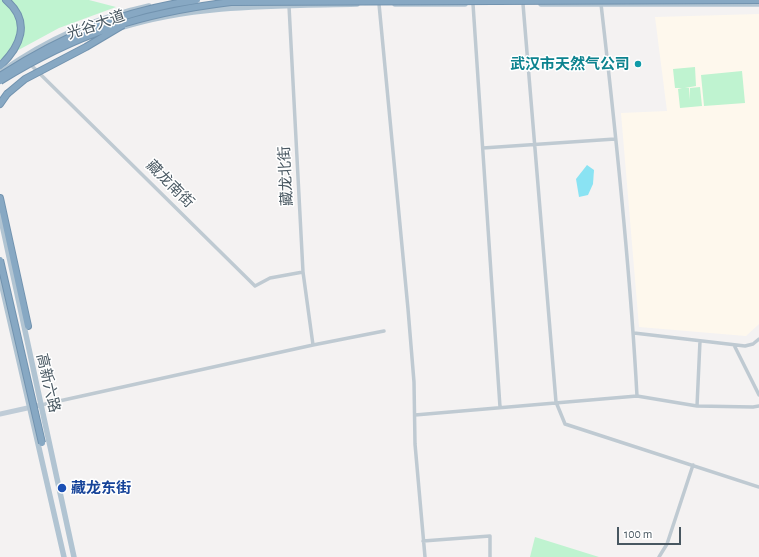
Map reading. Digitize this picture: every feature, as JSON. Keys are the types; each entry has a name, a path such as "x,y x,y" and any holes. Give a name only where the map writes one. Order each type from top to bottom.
{"highway":[{"path":"0,66 13,53 20,37 20,23 17,13 6,0"},
{"path":"0,76 26,60 94,25 143,10 197,0"},
{"path":"0,83 53,50 97,31 129,21 193,6 231,2 759,0"},
{"path":"0,104 14,87 25,79 86,48 129,21"},
{"path":"0,198 28,326"},
{"path":"0,260 42,443"},
{"path":"0,269 5,284"}],"main road":[{"name":"光谷大道","path":"0,73 44,45 68,32 94,21 178,0"},
{"name":"光谷大道","path":"0,83 31,65 78,42 144,22 230,7 379,2 472,4 759,4"},
{"name":"高新六路","path":"0,215 74,557"},
{"name":"高新六路","path":"0,278 64,557"}],"street":[{"path":"379,2 408,310 415,415 415,444 425,557"},
{"path":"472,4 500,407"},
{"path":"523,4 536,144 556,402 565,424 759,487"},
{"path":"601,4 634,333 637,396"},
{"name":"藏龙北街","path":"289,6 303,272 313,344"},
{"name":"藏龙南街","path":"31,65 255,286 270,278 303,272"},
{"path":"483,148 615,139"},
{"path":"0,414 313,344 384,331"},
{"path":"634,333 745,346 753,344 759,339"},
{"path":"697,406 700,341"},
{"path":"734,345 759,395"},
{"path":"415,415 637,396 697,406 759,406"},
{"path":"659,557 667,544 693,465"},
{"path":"423,541 490,536 490,557"}],"shaded area":[{"path":"759,14 759,324 746,336 639,327 621,113 667,111 655,17"}],"green space":[{"path":"0,0 89,0 116,7 59,28 0,60"},
{"path":"695,67 696,86 685,88 689,88 690,100 690,88 700,87 702,106 680,108 678,89 682,88 675,88 673,69"},
{"path":"742,71 745,103 704,106 701,75"},
{"path":"535,537 599,557 530,557"}],"water":[{"path":"587,165 594,170 593,184 588,195 579,197 576,179"}],"place":[{"name":"武汉市天然气公司","path":"638,64"},
{"name":"藏龙东街","path":"62,488"}]}
